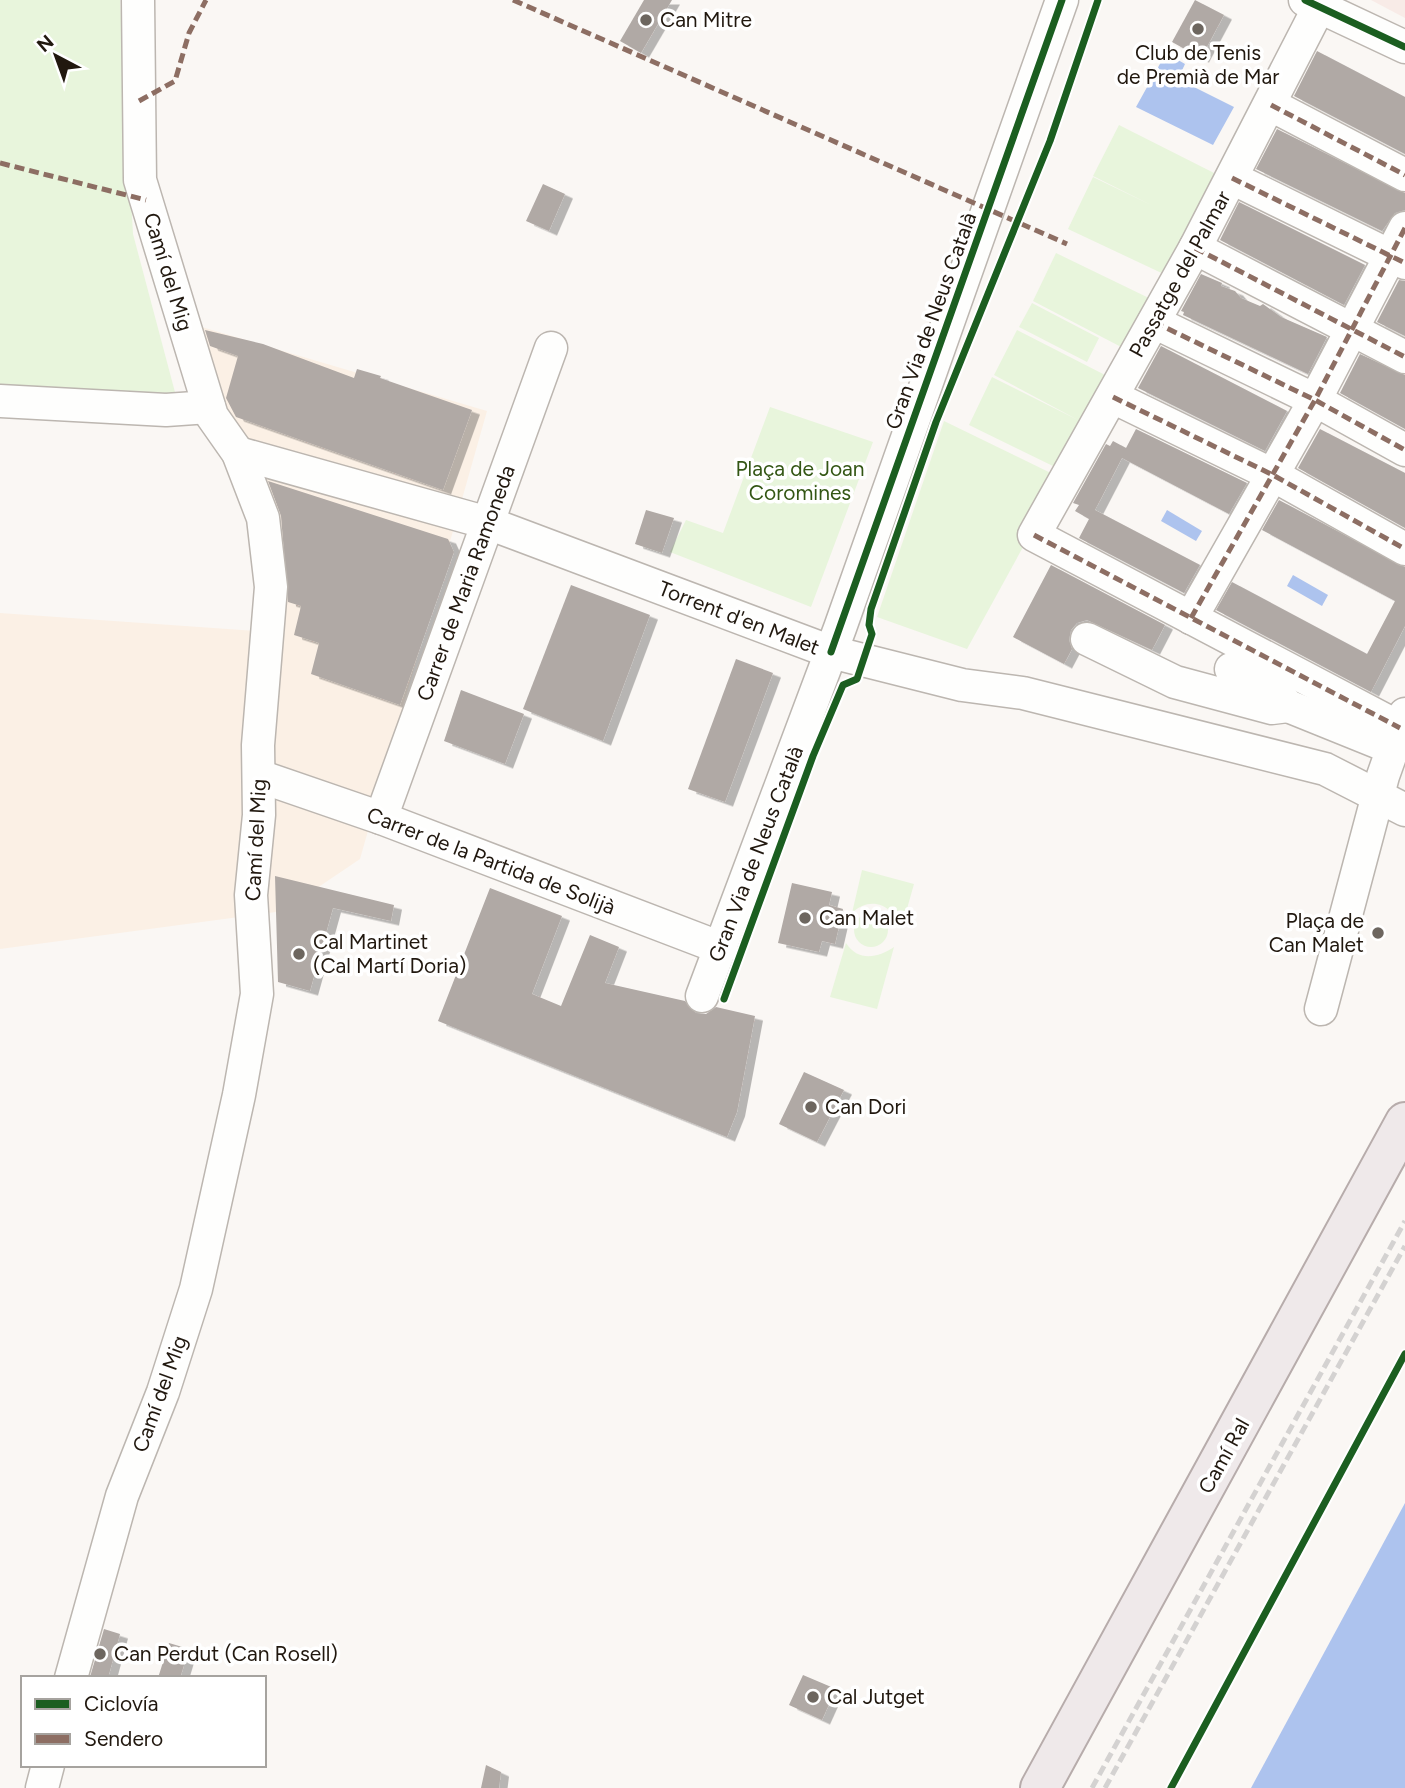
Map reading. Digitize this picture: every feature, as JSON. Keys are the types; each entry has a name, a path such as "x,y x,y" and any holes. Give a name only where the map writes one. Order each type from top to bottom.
{"main road":[{"name":"Camí Ral","path":"1040,1788 1405,1122"},
{"name":"Camí Ral","path":"1065,1788 1405,1162"}],"street":[{"name":"Camí del Mig","path":"72,1676 122,1496 163,1392 196,1289 239,1095 257,994 251,895 259,776 258,745 271,587 263,518 237,453 209,407 140,180 138,0"},
{"name":"Gran Via de Neus Català","path":"702,996 831,652 1062,0"},
{"path":"1312,4 1354,20 1405,47"},
{"name":"Passatge del Palmar","path":"1191,618 1034,535 1113,397 1232,178 1270,105 1312,4"},
{"path":"1270,105 1405,175"},
{"path":"1232,178 1400,249 1352,329 1315,400 1191,618 1399,730"},
{"path":"1195,248 1405,357"},
{"path":"1154,322 1315,400 1405,450"},
{"name":"Carrer de Maria Ramoneda","path":"381,818 551,348"},
{"path":"1113,397 1273,475 1405,549"},
{"path":"0,401 166,410 209,407"},
{"name":"Torrent d'en Malet","path":"237,453 488,523 831,652 962,685 1023,693 1325,769 1378,793 1405,810"},
{"path":"1087,639 1175,682 1272,708 1288,706 1399,730"},
{"path":"1231,669 1275,692 1288,706"},
{"path":"1321,1009 1378,793 1399,730"},
{"name":"Carrer de la Partida de Solijà","path":"259,776 381,818 721,948"},
{"path":"43,1788 48,1767"}],"shaded area":[{"path":"1371,0 1405,0 1405,18"},
{"path":"195,325 487,411 360,859 283,911 0,949 0,613 283,633"}],"green space":[{"path":"0,0 120,0 133,234 176,396 0,386"},
{"path":"1119,125 1224,178 1170,277 1068,229 1093,177 1151,205 1093,176"},
{"path":"1056,253 1153,300 1125,349 1033,301"},
{"path":"1032,303 1099,338 1087,362 1019,327"},
{"path":"1017,330 1107,376 1057,468 969,425 992,377 1078,420 994,375"},
{"name":"Plaça de Joan Coromines","path":"770,407 873,442 811,607 670,552 686,520 723,533"},
{"path":"944,421 1061,478 967,649 877,617"},
{"path":"862,870 914,884 901,930 893,914 881,905 867,905 852,913"},
{"path":"871,913 883,918 888,930 883,942 871,947 859,942 854,930 859,918"},
{"path":"846,943 862,956 875,956 894,947 877,1009 830,997"}],"water":[{"path":"1166,53 1185,64 1178,79 1234,107 1213,145 1136,107"},
{"path":"1167,510 1202,531 1196,541 1161,521"},
{"path":"1293,575 1328,595 1322,606 1287,586"},
{"path":"1405,1503 1405,1788 1251,1788"}],"building":[{"name":"Can Mitre","path":"644,0 672,0 641,53 620,41"},
{"name":"Club de Tenis de Premià de Mar","path":"1195,0 1224,15 1201,58 1172,42"},
{"path":"1317,51 1405,97 1405,154 1294,96"},
{"path":"1277,129 1405,193 1405,210 1395,213 1382,231 1256,169"},
{"path":"543,184 565,194 549,231 526,221"},
{"path":"1239,202 1365,265 1344,305 1220,240"},
{"path":"1201,274 1222,283 1221,286 1235,291 1241,298 1260,306 1263,304 1281,317 1327,337 1308,374 1183,315 1184,312 1181,311"},
{"path":"1399,280 1405,281 1405,336 1377,322"},
{"path":"205,330 263,344 354,378 357,369 381,376 380,378 472,410 443,490 236,417 226,398 238,356 210,346"},
{"path":"1161,346 1287,411 1265,451 1138,388"},
{"path":"1360,354 1405,375 1405,429 1340,393"},
{"path":"1136,429 1247,483 1229,514 1122,458 1095,510 1200,565 1184,593 1079,538 1089,519 1075,511 1079,505 1073,503 1106,444 1110,446 1113,441 1126,448"},
{"path":"1320,429 1405,473 1405,528 1298,468"},
{"path":"268,481 448,539 454,552 400,705 311,674 319,643 294,635 301,606 288,602 281,516"},
{"path":"1279,500 1405,567 1405,626 1371,692 1216,610 1232,582 1367,654 1395,601 1262,530"},
{"path":"646,510 674,518 662,553 635,544"},
{"path":"1051,565 1165,625 1152,650 1087,620 1077,623 1071,630 1069,640 1072,649 1064,664 1013,637"},
{"path":"571,585 650,615 603,741 523,709"},
{"path":"736,659 773,673 725,802 688,789"},
{"path":"461,690 524,714 505,764 444,741"},
{"path":"275,876 394,905 391,921 333,908 310,991 278,982"},
{"name":"Can Malet","path":"792,883 832,892 829,905 843,909 835,944 822,941 819,952 778,943"},
{"path":"490,888 562,916 532,994 561,1006 590,935 619,947 605,983 685,1001 696,1013 706,1014 716,1007 755,1016 737,1112 727,1137 438,1021"},
{"name":"Can Dori","path":"804,1072 844,1090 817,1142 779,1124"},
{"name":"Can Perdut (Can Rosell)","path":"104,1629 120,1634 109,1676 90,1676"},
{"path":"169,1643 189,1649 181,1676 159,1676"},
{"name":"Cal Jutget","path":"803,1675 836,1689 822,1720 789,1705"},
{"path":"486,1765 501,1772 499,1788 481,1788"}],"railway":[{"path":"1092,1788 1405,1221"},
{"path":"1105,1788 1405,1246"}],"marked path":[{"path":"139,101 175,81 189,33 206,0"},
{"path":"513,0 1067,244"},
{"path":"1271,105 1405,175"},
{"path":"0,163 146,200"},
{"path":"1232,178 1405,263"},
{"path":"1191,618 1315,400 1405,228"},
{"path":"1195,248 1405,357"},
{"path":"1154,322 1315,400 1405,450"},
{"path":"1113,397 1273,475 1405,549"},
{"path":"1034,535 1400,728"}],"cycle path":[{"path":"831,652 1062,0"},
{"path":"724,999 813,756 843,685 857,679 872,634 869,625 871,609 936,422 1050,141 1098,0"},
{"path":"1305,0 1405,47"},
{"path":"1171,1788 1405,1354"}],"place":[{"name":"Can Mitre","path":"646,20"},
{"name":"Club de Tenis de Premià de Mar","path":"1198,29"},
{"name":"Can Malet","path":"805,918"},
{"name":"Plaça de Can Malet","path":"1378,933"},
{"name":"Cal Martinet (Cal Martí Doria)","path":"299,954"},
{"name":"Can Dori","path":"811,1107"},
{"name":"Can Perdut (Can Rosell)","path":"100,1654"},
{"name":"Cal Jutget","path":"813,1697"}]}
